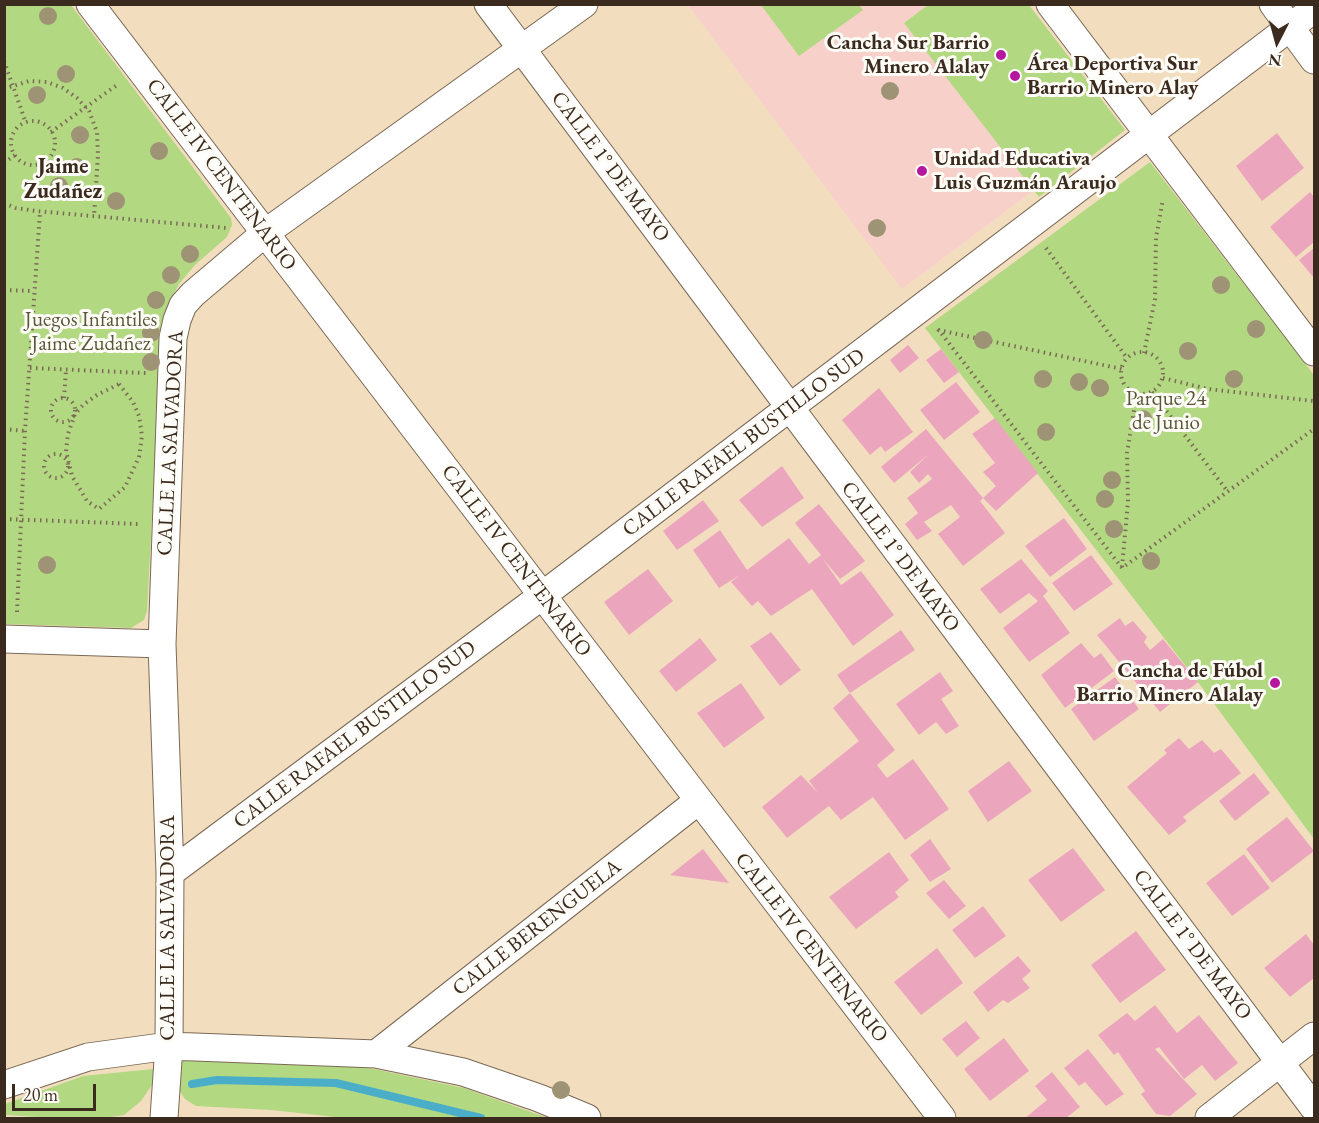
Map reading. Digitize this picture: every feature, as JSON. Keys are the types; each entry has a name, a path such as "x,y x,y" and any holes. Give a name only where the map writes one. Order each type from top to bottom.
{"street":[{"name":"CALLE IV CENTENARIO","path":"90,4 141,67 265,233 942,1119"},
{"name":"CALLE 1° DE MAYO","path":"488,4 1314,1108"},
{"name":"CALLE LA SALVADORA","path":"164,1119 169,1046 170,873 162,644 173,338 177,320 183,305 193,294 265,233 584,4"},
{"path":"1050,4 1150,132 1314,352"},
{"path":"1273,4 1314,60"},
{"name":"CALLE RAFAEL BUSTILLO SUD","path":"170,873 543,595 1314,9"},
{"path":"11,630 162,644"},
{"name":"CALLE BERENGUELA","path":"376,1054 698,801"},
{"path":"1209,1119 1314,1036"},
{"path":"4,1085 88,1057 169,1046 376,1054 464,1072 539,1098 586,1119"}],"path":[{"path":"4,61 26,123"},
{"path":"4,88 29,81 47,82 63,88 85,107 97,132 98,155 94,217"},
{"path":"51,132 121,82"},
{"path":"26,123 43,124 51,132 55,144 50,157 45,161 33,165 15,155 12,137 15,131 26,123"},
{"path":"4,163 15,155"},
{"path":"1144,352 1155,299 1156,238 1166,190"},
{"path":"4,203 16,208 40,212 227,228"},
{"path":"11,630 21,519 33,291 40,212"},
{"path":"1029,225 1127,358"},
{"path":"4,290 33,291"},
{"path":"921,308 1122,568"},
{"path":"938,330 1122,369"},
{"path":"1144,352 1160,361 1163,378 1152,392 1137,393 1123,381 1122,369 1127,358 1144,352"},
{"path":"30,368 156,374"},
{"path":"64,398 66,370"},
{"path":"1163,378 1208,389 1314,401"},
{"path":"64,398 53,404 52,415 63,422 70,420 75,414 97,395 119,384 133,402 139,416 142,435 139,457 125,487 99,509 87,501 79,489 68,464 64,457 52,455 46,460 44,468 48,476 59,478 68,471 68,464 68,434 75,414 74,404 64,398"},
{"path":"1152,392 1228,492"},
{"path":"1122,568 1128,502 1127,453 1137,393"},
{"path":"4,429 25,431"},
{"path":"1122,568 1314,429"},
{"path":"4,519 148,524"}],"shaded area":[{"path":"688,5 928,5 904,23 1034,190 902,289"}],"green space":[{"name":"Juegos Infantiles Jaime Zudañez","path":"5,5 71,5 231,218 232,225 227,237 195,265 179,284 171,300 161,347 147,611 144,620 131,628 5,624"},
{"path":"761,5 859,5 863,10 799,56"},
{"name":"Área Deportiva Sur Barrio Minero Alay","path":"928,5 1029,5 1125,130 1039,197 904,23"},
{"name":"Parque 24 de Junio","path":"1150,162 1314,375 1314,839 1198,682 925,328"},
{"path":"180,1058 360,1066 464,1088 548,1118 344,1118 271,1110 196,1106 185,1099 179,1090"},
{"path":"153,1069 152,1085 141,1101 124,1115 105,1118 53,1118 5,1115 5,1104 83,1076"}],"building":[{"path":"1277,133 1304,168 1262,201 1236,166"},
{"path":"1310,192 1314,197 1314,242 1296,257 1270,227"},
{"path":"1314,248 1314,278 1299,260"},
{"path":"908,345 919,358 900,373 890,360"},
{"path":"941,349 959,372 944,383 926,360"},
{"path":"956,382 980,412 944,440 920,410"},
{"path":"879,388 913,432 885,452 881,446 870,455 842,420"},
{"path":"995,418 1038,473 996,511 983,498 996,486 983,472 995,463 972,434"},
{"path":"926,429 983,498 980,501 1005,533 963,566 938,534 960,517 951,505 924,522 932,531 917,540 905,524 918,513 907,498 932,479 928,474 919,483 910,472 929,454 894,483 881,467"},
{"path":"782,466 804,498 762,527 739,500"},
{"path":"703,500 719,521 677,550 663,531"},
{"path":"819,504 865,561 840,579 823,559 841,585 861,571 894,615 853,646 812,589 771,616 758,601 752,606 731,582 740,575 719,588 693,550 720,530 747,570 789,538 809,564 821,555 795,523"},
{"path":"1064,518 1087,549 1050,577 1025,546"},
{"path":"1091,555 1113,584 1074,611 1052,583"},
{"path":"1021,559 1048,591 1043,596 1070,633 1029,662 1003,628 1038,601 1029,593 1000,614 980,589"},
{"path":"648,569 673,601 629,635 604,602"},
{"path":"1120,618 1125,626 1133,621 1147,637 1144,642 1150,650 1163,639 1198,682 1160,712 1097,635"},
{"path":"901,630 915,650 850,693 837,675"},
{"path":"771,632 801,670 780,686 750,646"},
{"path":"700,638 717,660 676,692 659,671"},
{"path":"1081,643 1094,658 1101,653 1114,671 1065,708 1041,675"},
{"path":"940,672 953,691 941,699 959,726 946,734 936,722 919,735 896,704"},
{"path":"1115,677 1139,709 1094,741 1071,709"},
{"path":"741,683 765,718 724,748 697,713"},
{"path":"850,693 895,750 877,765 887,778 913,759 949,809 905,840 873,797 841,820 829,806 787,838 762,807 801,775 818,793 809,781 859,741 833,708"},
{"path":"1179,738 1189,749 1202,740 1214,753 1221,749 1241,773 1183,817 1187,821 1169,835 1127,787 1167,753 1164,750"},
{"path":"1009,761 1032,791 988,822 968,791"},
{"path":"1254,773 1270,793 1235,821 1219,801"},
{"path":"1287,817 1314,851 1272,883 1246,849"},
{"path":"930,839 951,869 930,882 910,855"},
{"path":"1073,848 1105,890 1061,922 1028,880"},
{"path":"703,849 729,883 670,875"},
{"path":"889,852 909,880 895,892 899,897 856,929 829,897"},
{"path":"1244,854 1270,888 1232,916 1206,883"},
{"path":"944,880 966,906 949,919 926,893"},
{"path":"983,906 1006,936 975,958 952,930"},
{"path":"1136,931 1166,970 1120,1003 1091,965"},
{"path":"1306,934 1314,945 1314,978 1290,997 1264,968"},
{"path":"937,948 963,983 921,1015 894,982"},
{"path":"1018,956 1031,971 1022,979 1030,988 1008,1003 1003,1000 988,1012 973,992"},
{"path":"1155,1005 1177,1033 1199,1015 1238,1063 1215,1081 1202,1065 1184,1079 1159,1047 1155,1049 1197,1094 1170,1116 1156,1114 1141,1094 1145,1091 1118,1052 1114,1055 1098,1035 1127,1013 1135,1021"},
{"path":"966,1021 980,1038 957,1057 942,1039"},
{"path":"1004,1038 1029,1071 990,1101 964,1069"},
{"path":"1088,1049 1124,1094 1106,1106 1085,1082 1079,1086 1064,1068"},
{"path":"1052,1072 1080,1107 1066,1118 1025,1118 1047,1100 1035,1086"}],"waterway":[{"path":"192,1084 217,1080 336,1083 481,1118"}],"place":[{"name":"Cancha Sur Barrio Minero Alalay","path":"1001,55"},
{"name":"Área Deportiva Sur Barrio Minero Alay","path":"1015,76"},
{"name":"Unidad Educativa Luis Guzmán Araujo","path":"922,171"},
{"name":"Cancha de Fúbol Barrio Minero Alalay","path":"1275,683"}],"district":[{"name":"Jaime Zudañez","path":"63,180"}]}
